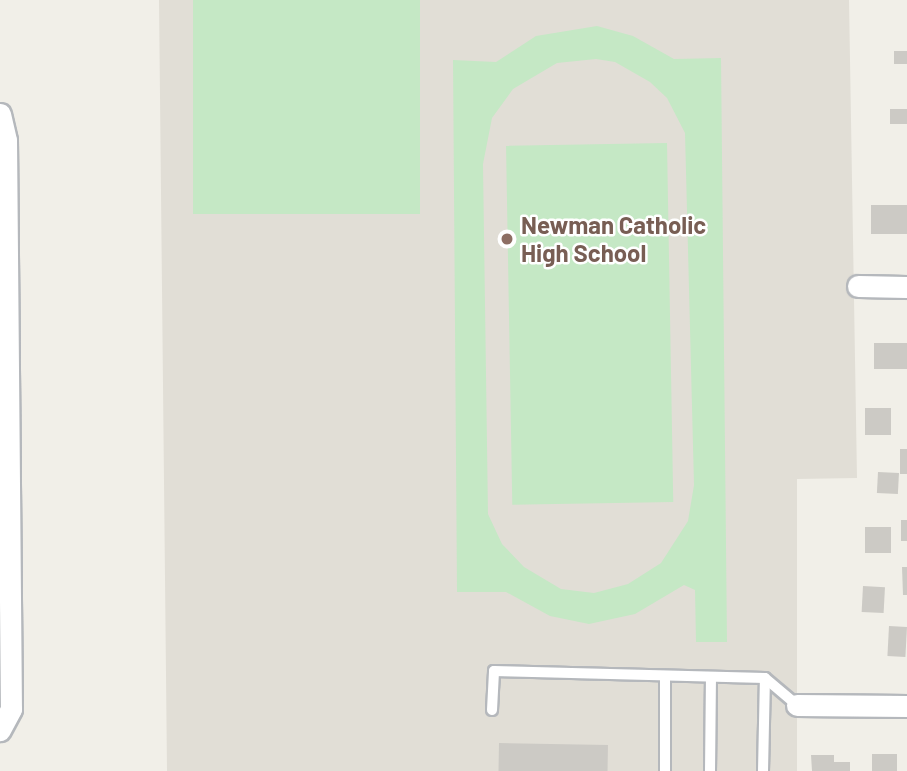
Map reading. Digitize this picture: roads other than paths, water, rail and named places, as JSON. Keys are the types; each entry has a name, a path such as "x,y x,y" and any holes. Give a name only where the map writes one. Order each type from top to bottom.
{"street":[{"path":"0,114 6,140 4,417 11,709 0,730"},
{"path":"858,286 907,287"},
{"path":"797,705 907,706"}],"lane":[{"path":"492,710 494,671 711,680 765,678 797,705"},
{"path":"665,678 665,771"},
{"path":"763,771 765,678"},
{"path":"710,771 711,680"}],"place":[{"name":"Newman Catholic High School","path":"507,239"}]}
